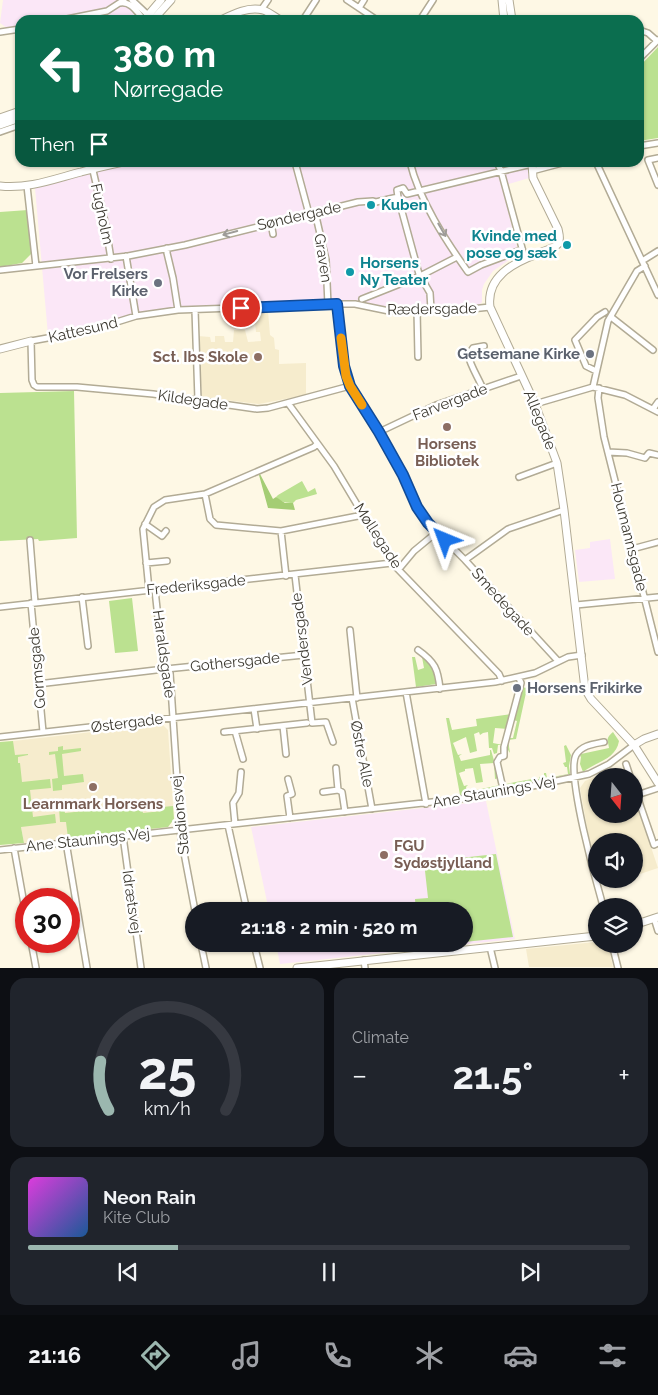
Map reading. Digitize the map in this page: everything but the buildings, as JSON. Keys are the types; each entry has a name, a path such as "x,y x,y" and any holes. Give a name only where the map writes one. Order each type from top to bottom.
{"street":[{"path":"132,0 145,15"},
{"path":"151,15 161,0"},
{"path":"152,15 165,0"},
{"path":"153,15 171,0"},
{"path":"261,10 268,0"},
{"path":"307,15 316,0"},
{"path":"347,0 370,15"},
{"path":"359,8 364,0"},
{"path":"423,15 433,0"},
{"path":"502,0 504,15"},
{"path":"510,0 512,15"},
{"path":"87,15 107,11 123,2 143,15"},
{"path":"234,15 247,10 261,10 270,15"},
{"path":"0,32 15,30"},
{"path":"644,32 658,40 644,54"},
{"path":"0,118 15,113"},
{"path":"0,125 15,120"},
{"path":"0,132 15,127"},
{"path":"644,145 658,143"},
{"path":"658,158 648,160 658,185"},
{"path":"0,186 27,186 49,182 89,167"},
{"name":"Fugholm","path":"92,167 111,259"},
{"name":"Graven","path":"297,167 326,260 328,305"},
{"path":"411,167 414,181 419,191 457,257 468,272 521,250"},
{"path":"498,167 524,259"},
{"path":"431,310 430,293 420,276 394,188 403,188 407,194 500,171 526,167"},
{"path":"490,307 489,295 493,284 510,268 524,259 556,246 560,239 558,229 533,178 532,167"},
{"path":"598,167 658,295"},
{"path":"27,186 36,266"},
{"path":"357,194 358,202"},
{"name":"Søndergade","path":"0,270 123,257 358,202 373,200 376,202 398,197"},
{"path":"272,223 274,234"},
{"path":"167,248 178,310"},
{"path":"592,387 611,316 637,271 658,251"},
{"path":"123,257 136,316"},
{"path":"362,299 420,276 457,257"},
{"name":"Rædersgade","path":"195,310 337,304 355,304 389,311 490,307"},
{"name":"Smedegade","path":"337,304 344,366 350,386 403,475 417,507 437,532 558,661"},
{"name":"Allegade","path":"490,307 535,404 557,463 576,605 584,684 591,699 634,745"},
{"name":"Kattesund","path":"31,341 91,330 136,316 178,310 195,310"},
{"path":"195,310 198,400"},
{"path":"417,310 418,358"},
{"path":"596,371 586,366 575,340 597,317 605,312"},
{"path":"611,316 653,350"},
{"path":"0,348 31,341"},
{"name":"Kildegade","path":"31,341 32,380 34,386 41,388 84,387 257,409 268,408 350,386"},
{"path":"483,389 476,372 471,366 468,355 473,348 484,346"},
{"name":"Farvergade","path":"379,432 436,405 521,376"},
{"path":"535,404 592,387 625,395 656,410 658,402"},
{"name":"Houmannsgade","path":"599,388 598,398 608,452 658,652"},
{"name":"Møllegade","path":"288,402 334,466 392,564 500,674 502,681"},
{"path":"166,531 162,536 146,524 154,507 159,503 165,500 205,494 314,447 317,444"},
{"path":"608,452 627,453 645,458 649,453 658,455"},
{"path":"518,477 557,463"},
{"path":"205,494 210,519 213,524 281,531 364,515"},
{"path":"465,560 501,533 564,510"},
{"name":"Haraldsgade","path":"146,524 143,529 146,563 163,664 170,673 172,718"},
{"path":"281,531 286,576"},
{"path":"399,570 414,551 437,532"},
{"name":"Gormsgade","path":"30,540 38,684 43,732"},
{"path":"632,549 658,542"},
{"path":"146,563 167,561"},
{"name":"Frederiksgade","path":"0,606 392,564"},
{"name":"Vendersgade","path":"295,575 310,703"},
{"path":"576,605 658,596"},
{"path":"82,597 88,646"},
{"name":"Østre Alle","path":"350,630 354,698 372,809"},
{"path":"418,650 426,655 438,670 440,688"},
{"name":"Gothersgade","path":"166,669 304,655"},
{"name":"Østergade","path":"0,737 502,681 535,673 568,657 582,655"},
{"path":"38,684 156,670"},
{"path":"504,793 498,759 504,756 504,747 521,683 519,678"},
{"path":"406,692 426,804"},
{"path":"310,703 312,723 326,722 333,742"},
{"path":"254,709 257,729"},
{"name":"Stadionsvej","path":"172,718 180,830 193,902"},
{"path":"224,732 307,723"},
{"path":"283,726 286,754"},
{"path":"235,731 243,759"},
{"path":"658,734 634,745 658,783"},
{"path":"601,898 585,843 574,763 576,754 585,747 604,742"},
{"name":"Ane Staunings Vej","path":"0,850 426,804 504,793 575,778 600,770 634,745"},
{"path":"626,764 627,768"},
{"path":"336,768 338,790 342,792 345,812"},
{"path":"235,824 233,804 240,794 241,772"},
{"path":"280,796 292,794 288,779"},
{"path":"643,793 658,788"},
{"path":"323,792 338,790"},
{"path":"287,796 290,818"},
{"path":"643,813 654,845 658,843"},
{"path":"228,825 245,902"},
{"name":"Idrætsvej","path":"123,836 141,968"},
{"path":"66,842 87,968"},
{"path":"14,848 21,888"},
{"path":"643,922 656,918 658,932"},
{"path":"297,968 364,964 490,947 588,937"},
{"path":"490,947 495,968"},
{"path":"203,952 206,968"},
{"path":"256,952 260,968"},
{"path":"33,953 36,968"},
{"path":"614,953 618,968"}],"shaded area":[{"path":"3,0 136,0 134,15 15,15 15,34 0,23"},
{"path":"121,167 528,167 529,178 502,186 519,256 509,260 493,271 484,284 482,302 477,307 392,309 337,302 142,312 48,335 35,188 89,173"},
{"name":"Sct. Ibs Skole","path":"268,311 270,335 274,338 275,349 279,350 279,364 306,363 306,395 259,404 202,397 198,336 210,337 211,342 215,342 215,336 224,336 225,342 233,342 234,330 245,330 248,342 261,341 260,332 256,332 254,312"},
{"path":"610,539 615,579 579,582 575,550 590,548 590,542"},
{"name":"Learnmark Horsens","path":"162,724 168,730 174,819 168,827 24,843 5,742"},
{"path":"588,780 588,823 643,823 658,868 643,873 643,833 588,833 580,788"},
{"path":"486,801 515,939 473,943 473,902 267,902 251,827"},
{"path":"588,943 588,953 610,953 613,967 529,967 526,949"},
{"path":"278,952 393,952 280,964"}],"green space":[{"path":"658,47 658,138 644,140 644,62"},
{"path":"28,210 33,252 22,263 0,267 0,212"},
{"path":"74,391 77,538 39,541 38,539 0,541 0,393"},
{"path":"260,474 273,499 276,497 285,503 293,503 295,510 268,508"},
{"path":"302,481 308,492 315,488 317,494 296,500 293,503 284,502 276,497 278,495"},
{"path":"132,598 138,651 115,653 109,601"},
{"path":"412,657 415,657 418,670 424,668 422,657 432,665 436,676 436,684 416,687"},
{"path":"522,687 527,688 516,739 508,740 513,738 517,721 513,720"},
{"path":"512,714 508,729 495,728 493,743 503,745 498,745 497,753 494,754 492,748 489,748 488,732 480,735 479,732 474,734 477,751 470,753 466,737 453,743 458,755 462,754 459,756 461,761 490,755 491,750 499,778 495,779 494,763 480,764 483,782 476,783 473,768 465,769 465,771 459,773 464,786 468,785 466,787 467,792 500,785 501,788 460,795 446,718 449,718 452,730 477,726 476,719"},
{"path":"613,732 619,741 614,752 583,772 580,764 581,754 609,748 608,738"},
{"path":"13,741 15,755 28,754 18,757 22,782 50,779 51,788 30,790 33,817 55,814 56,823 21,827 24,843 0,845 0,742"},
{"path":"566,745 571,755 570,774 506,787 504,779 506,784 532,779 533,781 544,776 544,773 546,773 547,778 568,774 567,767 563,763 566,762 564,746"},
{"path":"63,746 63,750 81,748 81,751 62,754 64,776 83,774 84,782 62,785 62,790 53,791 52,779 58,778 55,754 49,755 49,752 58,751 58,747"},
{"path":"141,805 143,813 162,811 162,807 173,806 174,819 168,827 68,838 66,822 60,822 59,808 64,808 65,813"},
{"path":"496,854 513,937 473,941 473,902 415,902 415,899 428,898 424,862"}],"slow traffic":[{"path":"341,338 346,376 362,405"}],"place":[{"name":"Kuben","path":"371,205"},
{"name":"Kvinde med pose og sæk","path":"567,245"},
{"name":"Horsens Ny Teater","path":"350,272"},
{"name":"Vor Frelsers Kirke","path":"158,283"},
{"name":"Getsemane Kirke","path":"590,354"},
{"name":"Sct. Ibs Skole","path":"258,357"},
{"name":"Horsens Bibliotek","path":"447,427"},
{"name":"Horsens Frikirke","path":"517,688"},
{"name":"Learnmark Horsens","path":"93,787"},
{"name":"FGU Sydøstjylland","path":"384,855"}],"route":[{"path":"241,308 337,304 344,366 350,386 403,475 417,507 428,523 445,540"}]}
